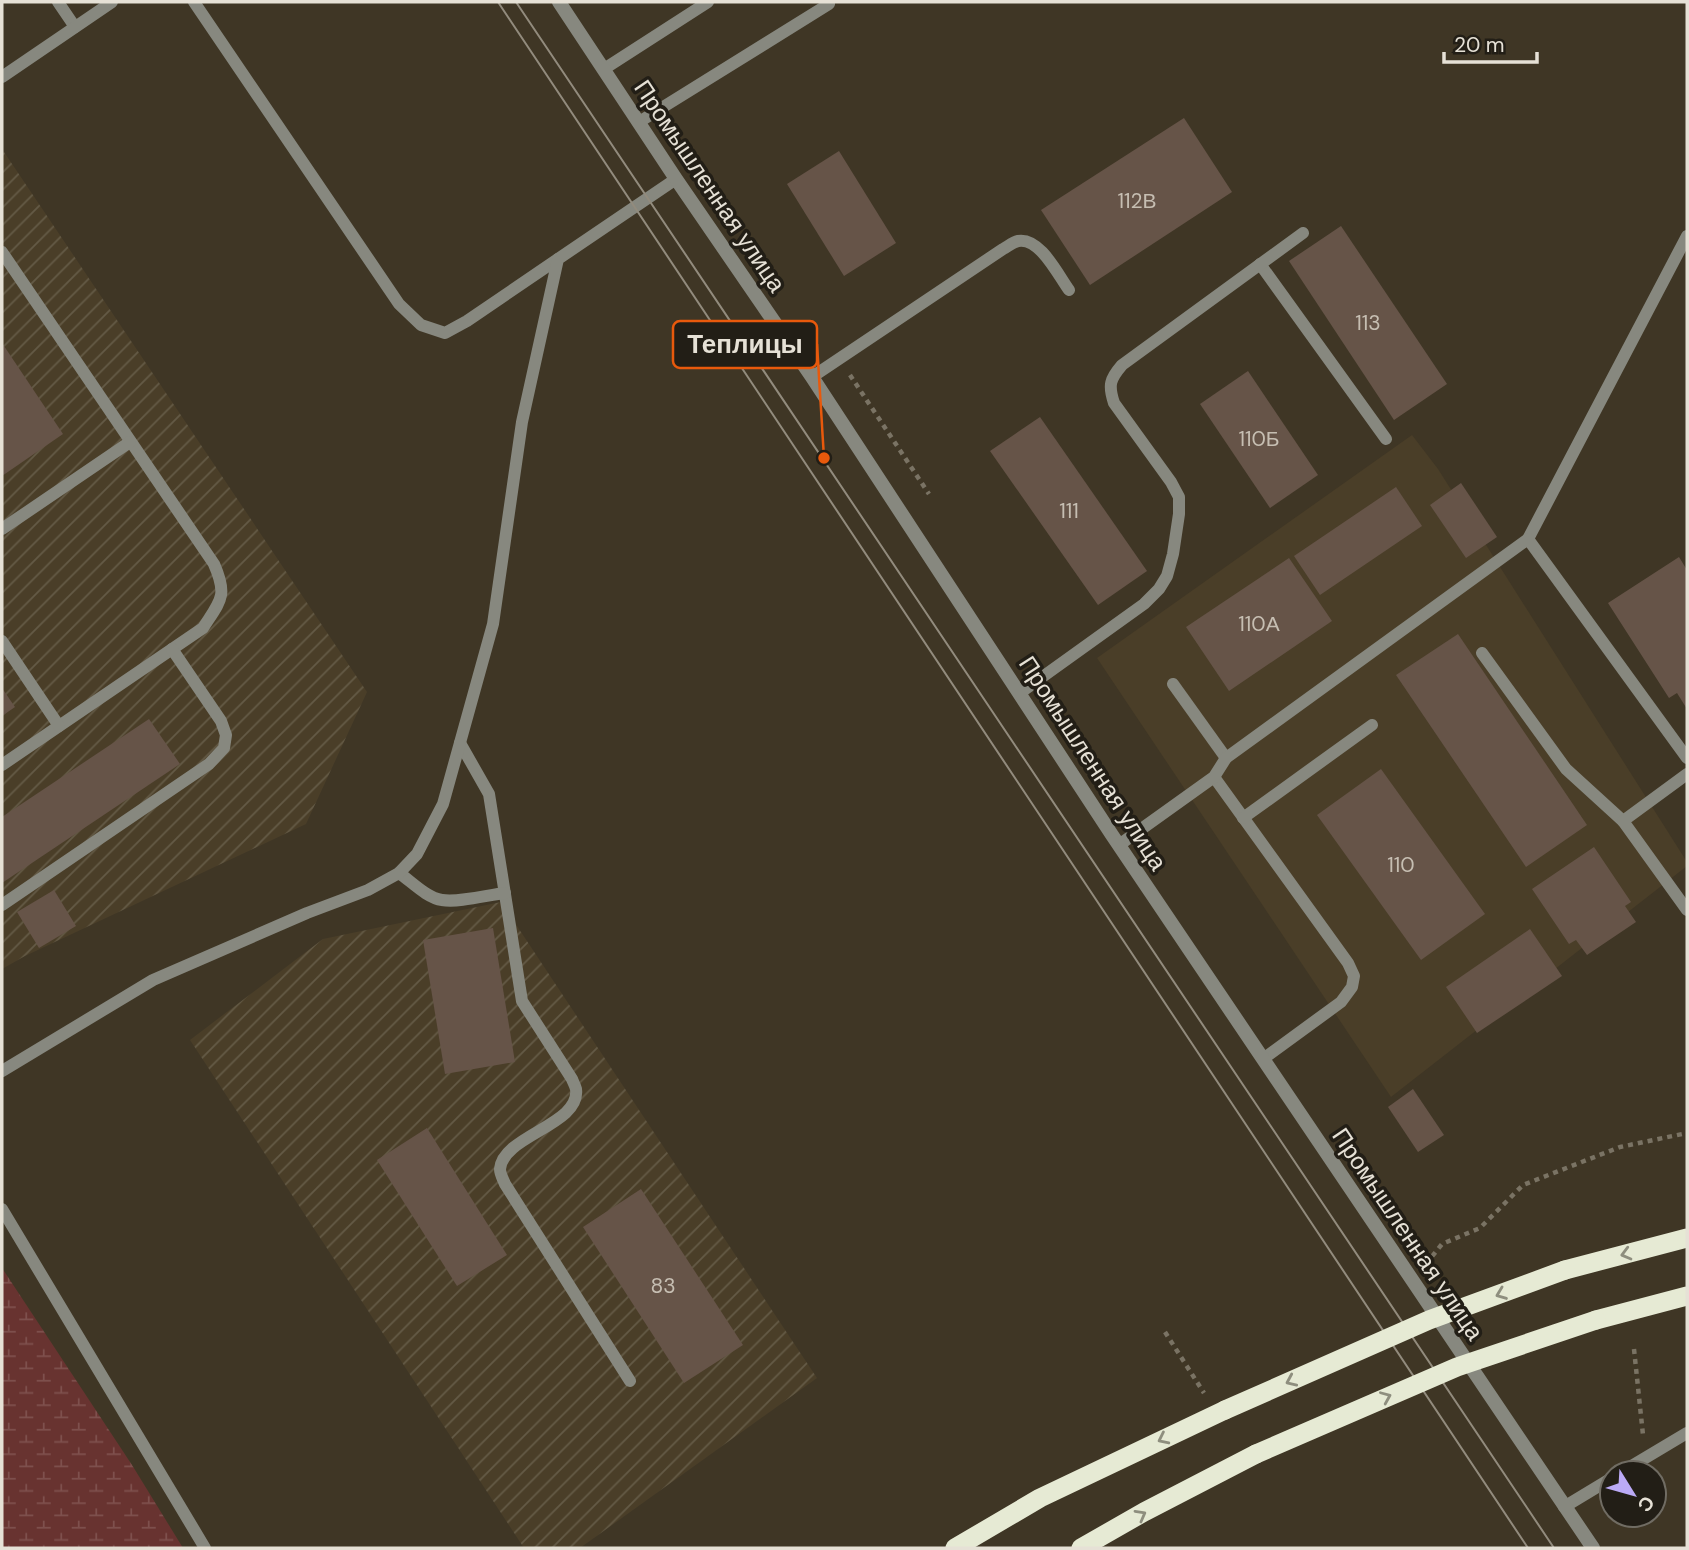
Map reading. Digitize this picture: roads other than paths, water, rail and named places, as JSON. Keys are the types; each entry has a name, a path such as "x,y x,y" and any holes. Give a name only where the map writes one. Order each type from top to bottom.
{"highway":[{"path":"955,1548 1040,1498 1224,1410 1429,1321 1565,1270 1687,1238"},
{"path":"1081,1548 1256,1454 1457,1367 1596,1320 1687,1296"}],"street":[{"name":"Промышленная улица","path":"559,2 812,377 1119,845 1593,1548"}],"lane":[{"path":"58,2 75,27"},
{"path":"2,77 112,2"},
{"path":"194,2 400,304 421,325 445,332 467,321 676,179"},
{"path":"604,69 708,2"},
{"path":"639,122 829,4"},
{"path":"1020,693 1143,604 1159,589 1167,576 1173,554 1179,497 1114,403 1109,389 1113,375 1122,365 1303,233"},
{"path":"1119,845 1214,776 1226,758 1528,539 1687,236"},
{"path":"812,377 1019,241 1031,243 1043,252 1069,290"},
{"path":"2,252 214,564 222,584 220,601 204,628 2,765"},
{"path":"2,1071 153,980 307,913 368,890 399,873 417,854 443,804 493,624 522,422 558,259"},
{"path":"1260,264 1387,439"},
{"path":"2,529 130,442"},
{"path":"1528,539 1687,758"},
{"path":"2,641 59,726"},
{"path":"2,905 209,764 223,748 226,735 221,721 172,649"},
{"path":"1482,653 1566,769 1623,821 1687,910"},
{"path":"1173,684 1226,758"},
{"path":"1243,818 1372,725"},
{"path":"460,743 489,794 522,1001 576,1089 574,1101 562,1116 512,1148 503,1159 500,1171 505,1184 630,1381"},
{"path":"1623,821 1687,774"},
{"path":"1214,776 1348,963 1354,976 1352,987 1341,1002 1263,1059"},
{"path":"399,873 441,900 455,901 505,893"},
{"path":"2,1209 205,1548"},
{"path":"1643,1459 1687,1433"},
{"path":"1564,1507 1598,1486"}],"tram line":[{"path":"498,2 1528,1548"},
{"path":"516,2 1554,1548"}],"place":[{"name":"Теплицы","path":"824,458"}]}
